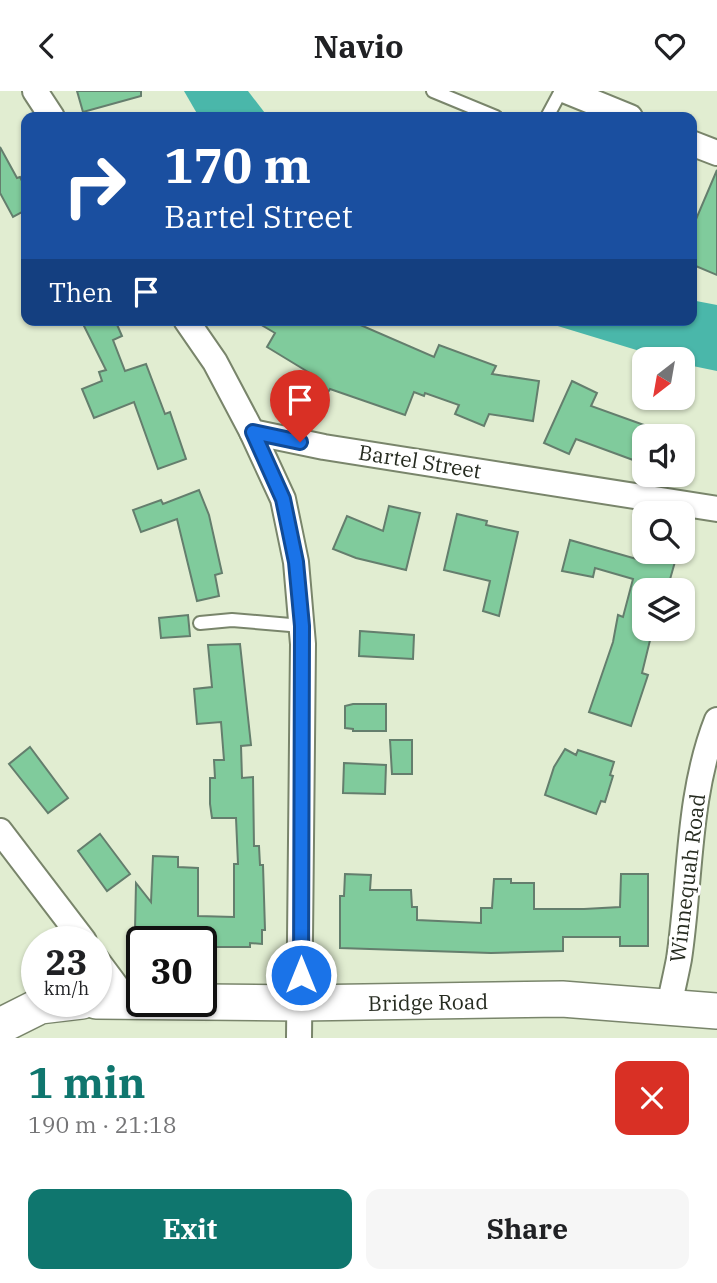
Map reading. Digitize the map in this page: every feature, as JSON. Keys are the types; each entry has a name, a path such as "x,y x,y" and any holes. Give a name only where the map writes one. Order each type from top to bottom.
{"street":[{"path":"35,91 49,112"},
{"path":"563,91 617,112"},
{"path":"697,145 717,153"},
{"path":"190,326 215,362 253,432 283,499 296,562 302,626 299,1038"},
{"name":"Bartel Street","path":"253,432 324,447 717,509"},
{"name":"Winnequah Road","path":"667,1022 678,961 697,787 706,748 717,720"},
{"path":"0,831 73,926"},
{"name":"Bridge Road","path":"112,1002 300,1003 562,999 667,1022 717,1011"},
{"path":"0,1026 21,1016"}],"lane":[{"path":"433,91 484,112"},
{"path":"550,112 563,91"},
{"path":"200,623 232,620 302,626"}],"water":[{"path":"184,91 248,91 264,112 196,112"},
{"path":"697,301 717,305 717,371 695,366 695,347 632,349 558,326 697,326"}],"building":[{"path":"77,91 141,91 141,96 83,112"},
{"path":"0,147 17,178 21,179 21,213 13,217 0,193"},
{"path":"717,170 717,275 697,267 697,217"},
{"path":"84,326 118,326 122,336 113,340 125,371 146,364 165,414 170,412 186,459 158,469 134,402 94,418 82,389 102,381 99,372 106,370"},
{"path":"263,326 363,326 434,357 439,345 496,366 492,374 539,381 533,421 489,414 484,426 455,414 459,405 425,393 424,396 414,392 405,415 330,389 323,400 304,388 313,375 267,347 275,333"},
{"path":"572,381 597,393 591,406 641,424 632,424 632,460 576,439 569,454 544,443"},
{"path":"199,490 209,515 222,573 215,575 219,596 197,601 177,519 141,532 133,510 161,500 163,504"},
{"path":"389,506 420,513 406,570 356,558 333,549 347,516 383,531"},
{"path":"457,514 487,521 486,525 518,532 499,616 483,611 490,581 444,570"},
{"path":"570,540 632,558 632,564 674,564 670,578 632,579 595,568 593,577 562,571"},
{"path":"632,583 632,641 650,641 642,673 648,675 631,726 589,712 613,642 618,615 623,617"},
{"path":"188,615 190,636 161,638 159,618"},
{"path":"360,631 414,635 413,659 359,656"},
{"path":"240,644 251,745 241,746 242,778 253,777 254,846 259,846 260,865 263,865 265,930 262,930 262,944 250,943 250,947 217,947 217,926 135,926 136,883 151,902 153,856 178,857 178,867 198,868 198,916 234,917 234,864 238,864 236,818 212,818 210,804 210,778 215,778 214,760 224,760 221,722 197,724 194,689 212,687 208,645"},
{"path":"386,704 386,731 353,731 345,728 345,706"},
{"path":"390,740 412,740 412,774 392,774"},
{"path":"30,747 68,798 48,813 9,764"},
{"path":"565,749 576,755 578,750 614,762 605,802 601,801 596,814 545,795 554,767"},
{"path":"344,763 386,765 385,794 343,793"},
{"path":"100,834 130,874 107,891 78,851"},
{"path":"345,874 371,875 370,890 411,890 412,907 417,907 417,920 481,923 481,908 492,908 494,879 511,879 511,883 534,883 534,909 584,909 620,907 621,874 648,874 648,946 620,946 620,937 563,937 563,951 491,953 340,948 340,896 344,896"}],"route":[{"path":"300,442 253,432 283,499 296,562 302,626 301,975"}]}
